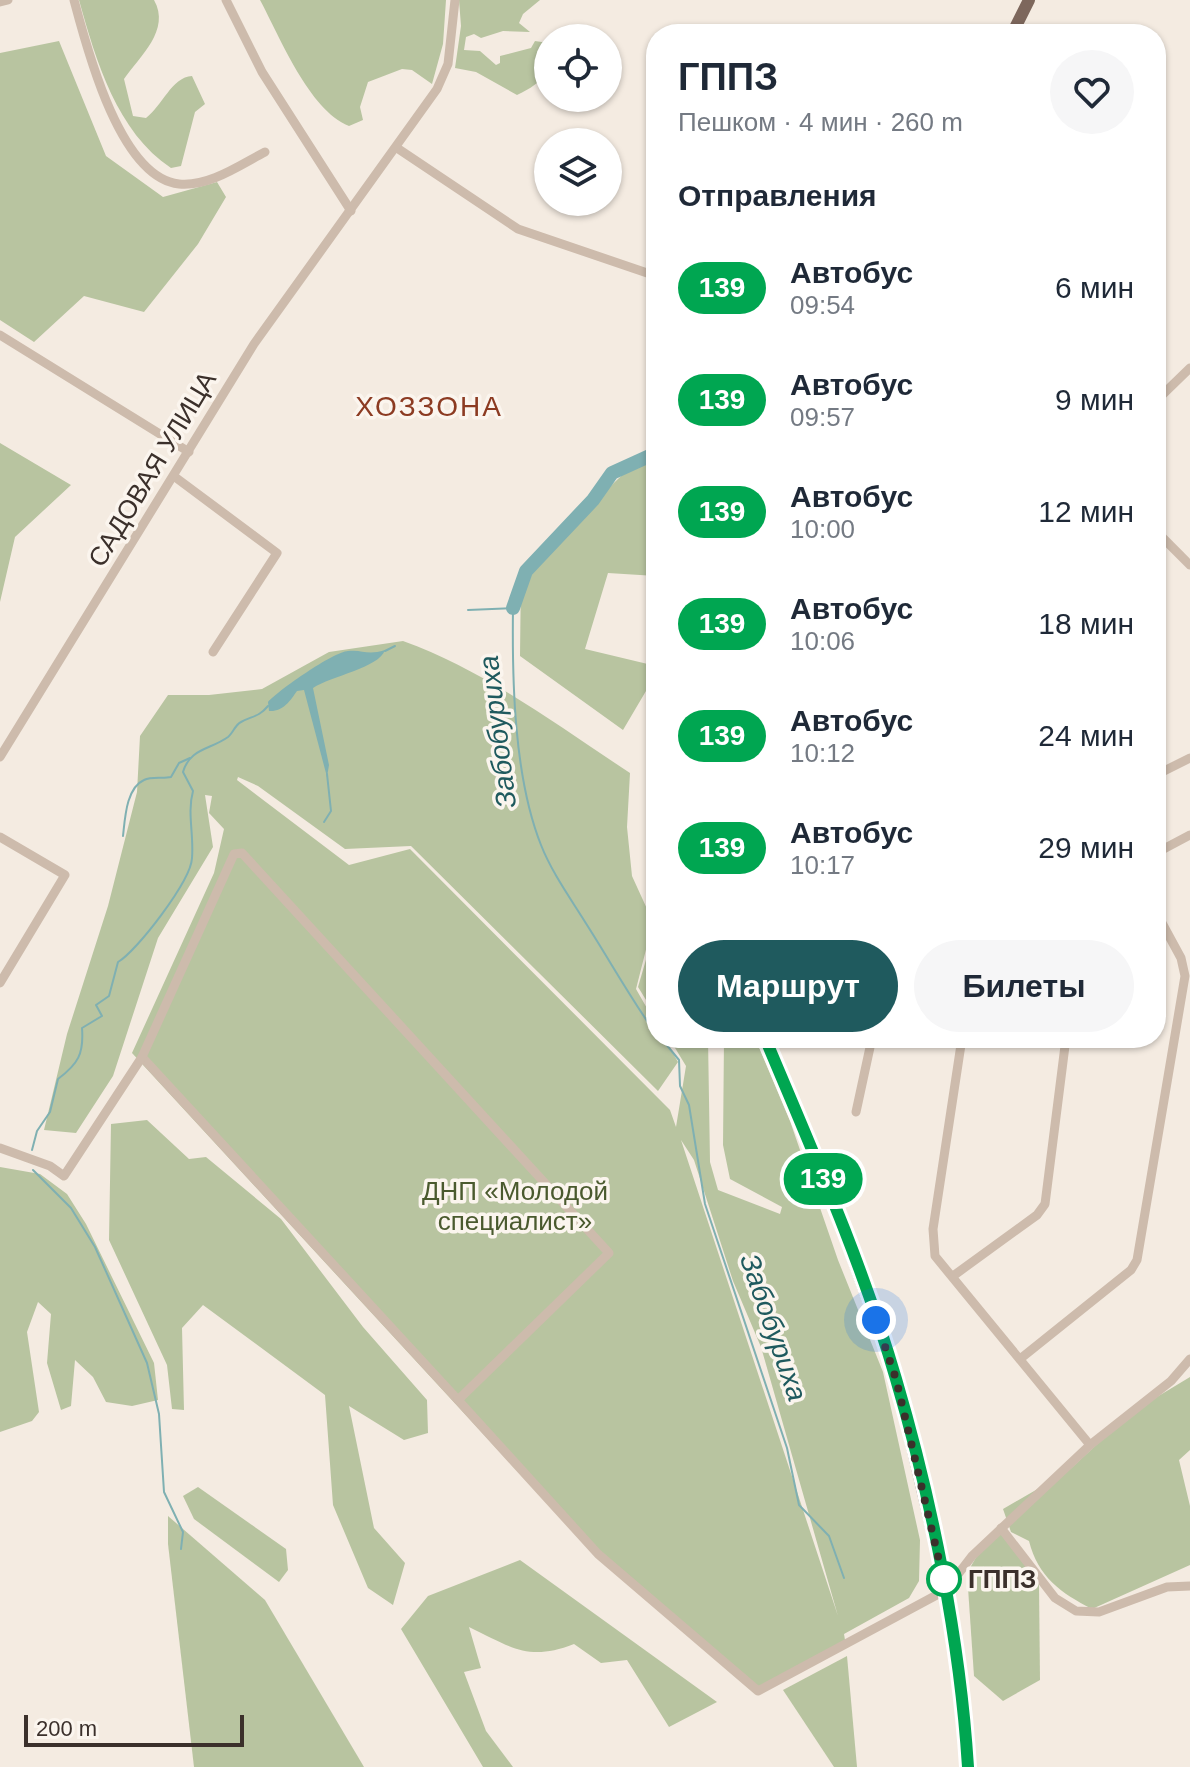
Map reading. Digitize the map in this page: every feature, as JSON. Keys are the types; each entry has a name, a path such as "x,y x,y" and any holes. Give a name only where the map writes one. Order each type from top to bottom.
{"main road":[{"path":"1017,24 1029,0"},
{"path":"769,1048 832,1200 896,1379 946,1590 965,1714 968,1767"}],"street":[{"path":"0,2 8,0"},
{"path":"74,0 87,49 129,149 141,164 158,177 177,184 192,184 211,179 265,152"},
{"path":"226,0 262,72 351,211"},
{"name":"САДОВАЯ УЛИЦА","path":"0,757 254,344 437,89 448,64 455,0"},
{"path":"397,148 464,196 518,229 646,273"},
{"path":"0,335 189,452"},
{"path":"1166,391 1190,368"},
{"path":"175,477 277,553 213,652"},
{"path":"1166,541 1190,565"},
{"path":"1166,770 1190,758"},
{"path":"1166,848 1190,835"},
{"path":"0,837 65,875 0,983"},
{"path":"0,1148 50,1166 64,1176 142,1057 234,854 242,853 609,1253 458,1400"},
{"path":"1020,1359 1131,1270 1137,1260 1185,976 1181,958 1166,930"},
{"path":"856,1112 870,1048"},
{"path":"961,1048 933,1242 935,1256 1090,1445"},
{"path":"953,1276 1037,1215 1045,1204 1065,1048"},
{"path":"142,1057 598,1554 758,1691 946,1590 972,1556 1001,1528 1090,1445 1171,1381 1190,1359"},
{"path":"1001,1528 1055,1598 1076,1611 1099,1612 1167,1587 1190,1586"}],"green space":[{"path":"79,0 154,0 159,22 156,32 124,79 133,116 146,118 179,81 192,76 205,104 195,112 181,166 171,168 152,153 123,115 101,70"},
{"path":"260,0 446,0 443,44 432,84 412,70 402,69 368,82 360,107 363,120 349,126 335,118 309,89"},
{"path":"459,0 540,0 523,14 519,23 530,32 503,31 481,38 474,34 466,37 464,50 480,51 496,65 500,63 500,56 531,48 534,43 534,85 517,95 476,72 455,68 461,26"},
{"path":"59,41 106,156 163,197 217,182 226,197 198,244 144,312 84,296 34,342 0,320 0,53"},
{"path":"0,443 71,485 15,537 0,602"},
{"path":"646,452 646,575 608,573 585,649 646,664 646,691 623,730 520,656 521,571"},
{"name":"ДНП «Молодой специалист»","path":"403,641 492,683 630,773 627,827 632,876 646,907 646,950 636,989 646,1006 646,1048 670,1048 678,1062 658,1091 411,846 345,849 258,786 238,777 237,780 349,865 410,849 670,1110 676,1127 686,1066 675,1048 708,1048 710,1162 718,1190 780,1214 782,1207 730,1179 723,1145 724,1048 759,1048 790,1121 838,1260 883,1372 920,1540 919,1581 909,1598 844,1634 845,1640 754,1690 591,1551 132,1053 214,873 224,829 209,813 212,796 205,795 213,847 158,938 113,1076 76,1133 44,1130 67,1034 108,906 137,792 140,736 168,695 209,695 262,689 329,652","holes":["681,1140 694,1160 733,1281 761,1347 838,1616"]},
{"path":"646,960 646,1000 638,987"},
{"path":"147,1120 189,1159 206,1157 281,1219 363,1327 427,1400 428,1433 404,1440 349,1406 374,1528 405,1563 393,1605 368,1588 333,1505 325,1395 203,1305 182,1328 184,1410 172,1409 167,1365 109,1240 111,1124"},
{"path":"0,1167 40,1174 67,1194 86,1224 154,1363 158,1400 132,1406 106,1402 93,1377 75,1360 71,1406 61,1410 47,1363 51,1314 38,1302 27,1332 39,1412 32,1421 0,1432"},
{"path":"1190,1377 1190,1450 1179,1460 1190,1506 1190,1565 1092,1609 1052,1582 1038,1565 1029,1541 1011,1532 1003,1509 1067,1472 1132,1412"},
{"path":"198,1487 286,1549 288,1570 279,1582 194,1519 183,1496"},
{"path":"168,1516 265,1600 364,1767 194,1767 168,1544"},
{"path":"1001,1533 1039,1584 1040,1680 1003,1701 974,1676 967,1573 989,1535"},
{"path":"520,1560 717,1702 669,1727 627,1660 601,1663 574,1644 544,1652 520,1650 469,1627 481,1668 464,1672 486,1731 513,1767 483,1767 401,1629 428,1596"},
{"path":"847,1656 857,1767 834,1767 783,1690"}],"water":[{"path":"385,650 374,662 313,688 329,765 327,777 304,690 297,691 278,710 269,711 268,702 306,672 341,653"}],"waterway":[{"name":"Забобуриха","path":"513,608 526,571 593,500 612,473 646,458"},
{"name":"Забобуриха","path":"468,610 513,608 516,728 532,818 556,876 646,1019"},
{"path":"385,651 395,646"},
{"path":"32,1150 37,1131 50,1112 58,1079 78,1058 82,1028 102,1016 96,1005 109,996 118,962 137,945 161,915 189,869 192,858 193,791 183,772 186,764 196,754 228,737 239,723 268,706"},
{"path":"123,836 130,797 138,784 147,779 171,777 179,763 190,758"},
{"path":"324,822 331,811 327,774"},
{"name":"Забобуриха","path":"669,1048 679,1060 680,1086 689,1105 705,1204 787,1448 799,1505 829,1536 844,1578"},
{"path":"33,1170 71,1208 95,1247 147,1363 159,1414 164,1492 183,1532 181,1549"}],"bus line":[{"name":"139","path":"769,1048 832,1200 896,1379 946,1590 965,1714 968,1767"}],"place":[{"name":"ГППЗ","path":"944,1579"}],"district":[{"name":"ХОЗЗОНА","path":"429,406"}],"route":[{"path":"876,1320 896,1379 946,1590 944,1579"}]}
